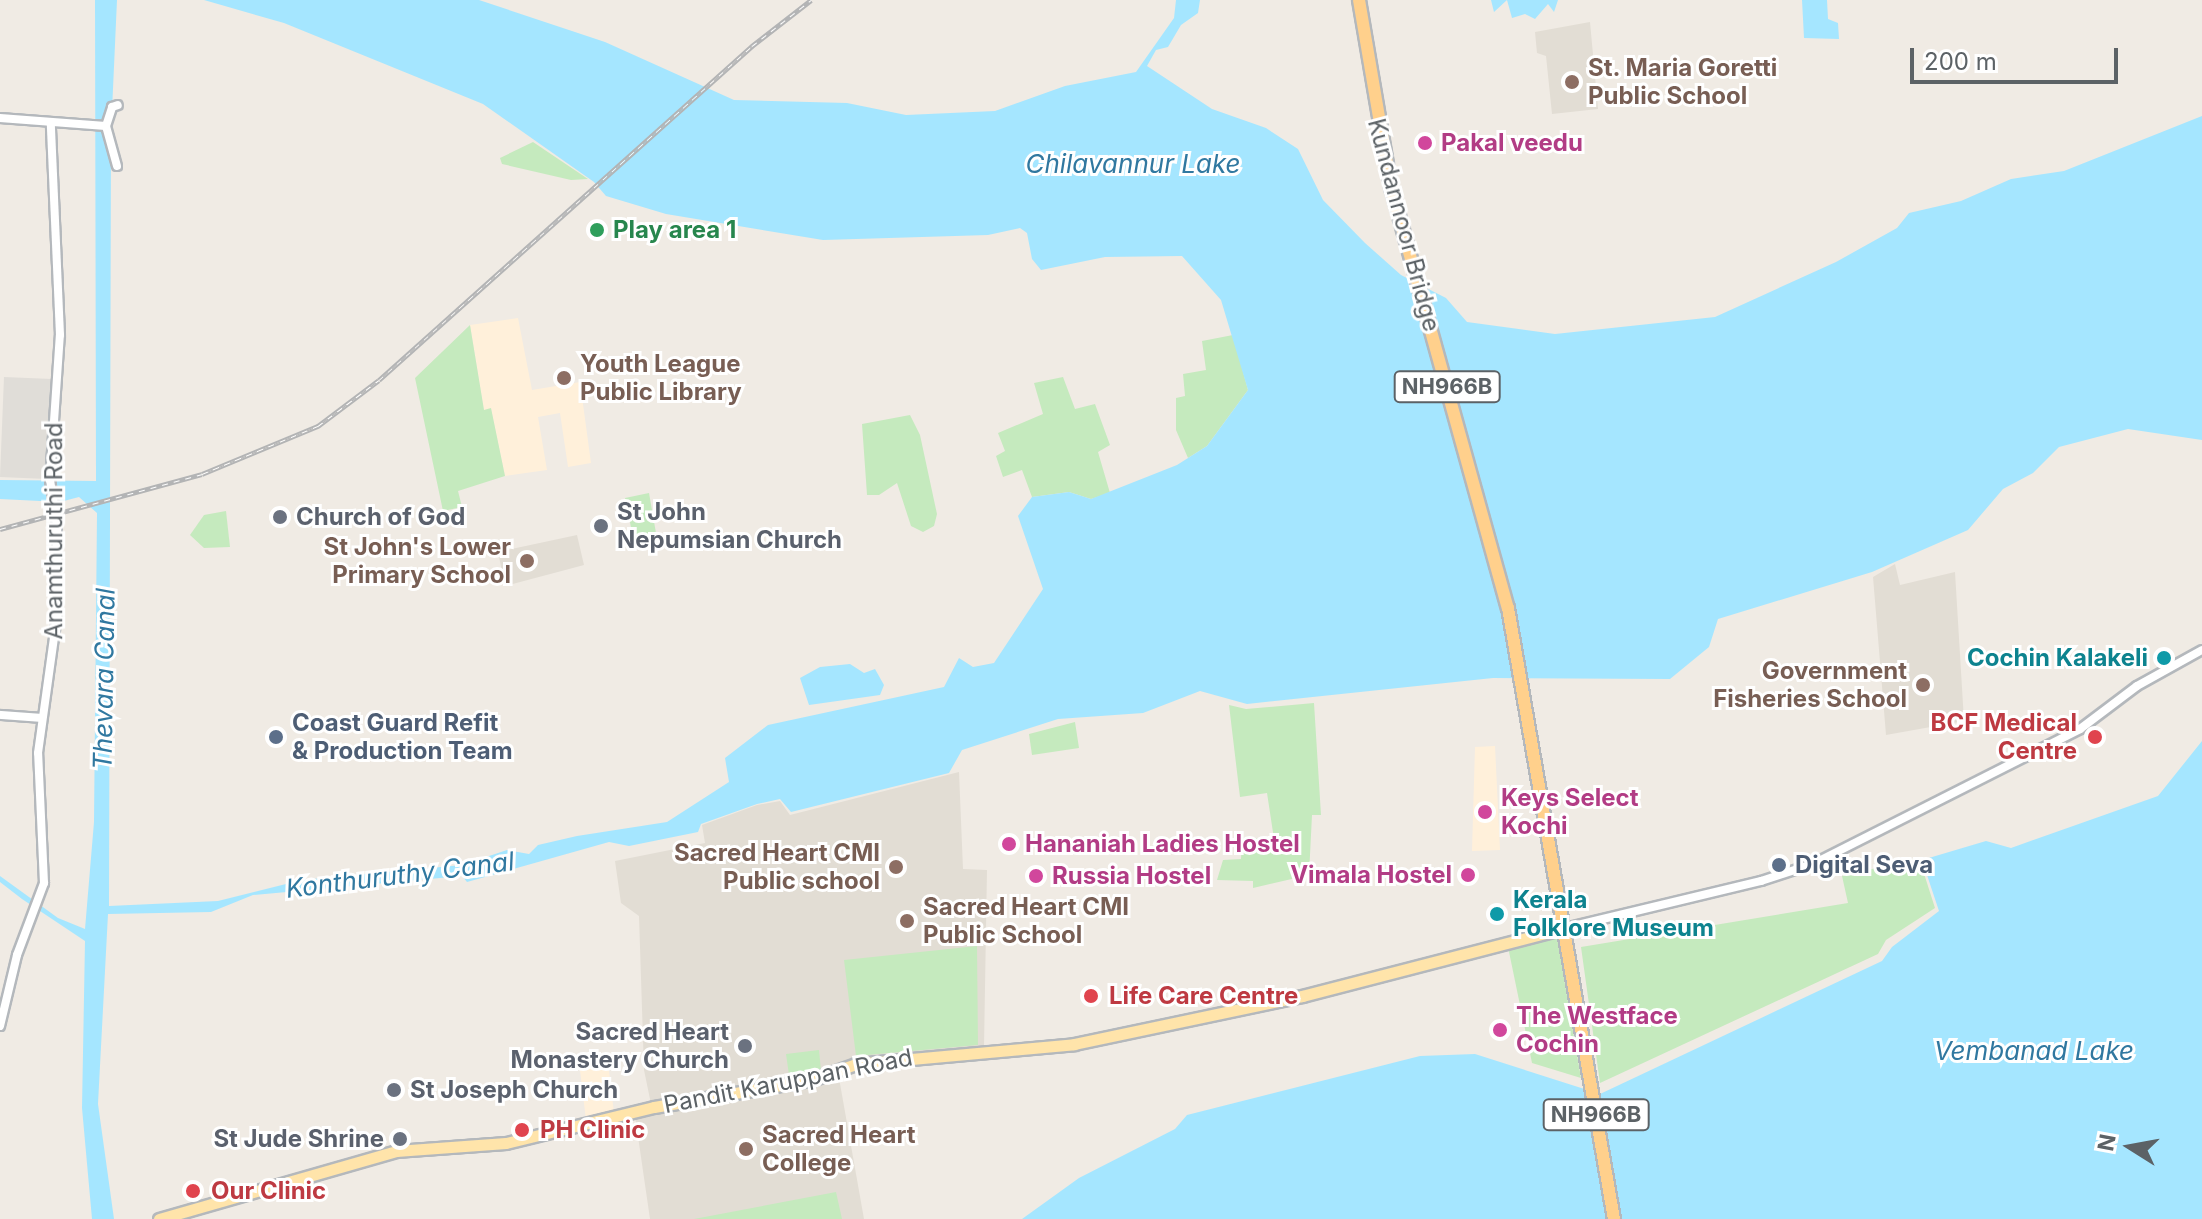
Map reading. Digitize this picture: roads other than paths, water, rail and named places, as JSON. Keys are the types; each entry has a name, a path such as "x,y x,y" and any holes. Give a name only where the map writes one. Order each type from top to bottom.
{"highway":[{"name":"Kundannoor Bridge","path":"1359,0 1382,150 1499,570 1561,929"},
{"name":"NH966B","path":"1561,929 1614,1219"}],"main road":[{"name":"Pandit Karuppan Road","path":"159,1219 396,1151 503,1143 654,1107 811,1080 856,1064 1074,1044 1302,996 1561,929"}],"street":[{"path":"117,166 106,126 112,107 118,105"},
{"path":"0,118 51,125 106,126"},
{"name":"Anamthuruthi Road","path":"1,1026 10,983 41,895 42,718 57,616 57,525 51,503 50,480 60,335 51,125"},
{"path":"1561,929 1813,864 2080,729 2137,686 2202,650"},
{"path":"0,715 42,718"}],"water":[{"path":"95,0 117,0 111,133 109,906 218,901 302,880 462,865 507,850 529,854 538,845 667,822 729,782 725,758 768,725 944,687 959,658 973,667 994,663 1043,589 1018,516 1032,497 1069,492 1091,499 1177,465 1207,446 1248,390 1221,300 1182,256 1105,257 1041,270 1032,259 1027,233 1020,228 988,235 823,240 666,214 606,196 594,182 483,104 284,23 204,0 479,0 605,42 734,100 847,103 906,115 995,111 1065,86 1136,72 1174,18 1176,0 1200,0 1198,13 1181,25 1168,47 1156,50 1147,66 1212,109 1266,128 1298,149 1323,200 1365,243 1401,275 1446,298 1467,322 1555,334 1715,317 1836,262 1897,228 1909,213 1961,201 2011,179 2064,171 2202,116 2202,440 2128,429 2059,447 2033,473 2003,489 1968,530 1872,572 1718,619 1709,647 1670,679 1493,678 1247,704 1200,691 1143,713 1058,719 962,750 949,773 791,812 780,799 757,804 701,824 698,832 629,846 609,842 467,882 462,876 253,895 211,912 108,914 98,1104 114,1219 92,1219 82,1108 85,941 22,899 0,882 0,876 58,918 85,929 94,822 97,513 79,497 60,502 0,499 0,480 96,481"},
{"path":"1491,0 1507,0 1494,12"},
{"path":"1507,0 1558,0 1554,12 1548,4 1535,19 1525,14 1512,18"},
{"path":"1802,0 1827,0 1828,19 1838,23 1839,39 1804,38"},
{"path":"850,664 864,673 875,669 884,685 880,695 809,705 800,678 820,667"},
{"name":"Vembanad Lake","path":"2202,741 2202,1219 1022,1219 1079,1178 1175,1129 1187,1115 1420,1056 1475,1054 1600,1094 1882,961 1892,947 1939,911 1922,860 1986,841 2011,848 2158,796"}],"railway":[{"path":"0,529 202,474 318,426 379,380 752,46 811,0"}],"place":[{"name":"St. Maria Goretti Public School","path":"1572,82"},
{"name":"Pakal veedu","path":"1425,143"},
{"name":"Play area 1","path":"597,230"},
{"name":"Youth League Public Library","path":"564,378"},
{"name":"Church of God","path":"280,517"},
{"name":"St John Nepumsian Church","path":"601,526"},
{"name":"St John's Lower Primary School","path":"527,561"},
{"name":"Cochin Kalakeli","path":"2164,658"},
{"name":"Government Fisheries School","path":"1923,685"},
{"name":"Coast Guard Refit & Production Team","path":"276,737"},
{"name":"BCF Medical Centre","path":"2095,737"},
{"name":"Keys Select Kochi","path":"1485,812"},
{"name":"Hananiah Ladies Hostel","path":"1009,844"},
{"name":"Digital Seva","path":"1779,865"},
{"name":"Sacred Heart CMI Public school","path":"896,867"},
{"name":"Vimala Hostel","path":"1468,875"},
{"name":"Russia Hostel","path":"1036,876"},
{"name":"Kerala Folklore Museum","path":"1497,914"},
{"name":"Sacred Heart CMI Public School","path":"907,921"},
{"name":"Life Care Centre","path":"1091,996"},
{"name":"The Westface Cochin","path":"1500,1030"},
{"name":"Sacred Heart Monastery Church","path":"745,1046"},
{"name":"St Joseph Church","path":"394,1090"},
{"name":"PH Clinic","path":"522,1130"},
{"name":"St Jude Shrine","path":"400,1139"},
{"name":"Sacred Heart College","path":"746,1149"},
{"name":"Our Clinic","path":"193,1191"}],"water label":[{"name":"Chilavannur Lake","path":"1133,164"},
{"name":"Thevara Canal","path":"104,679"},
{"name":"Konthuruthy Canal","path":"400,875"}]}
